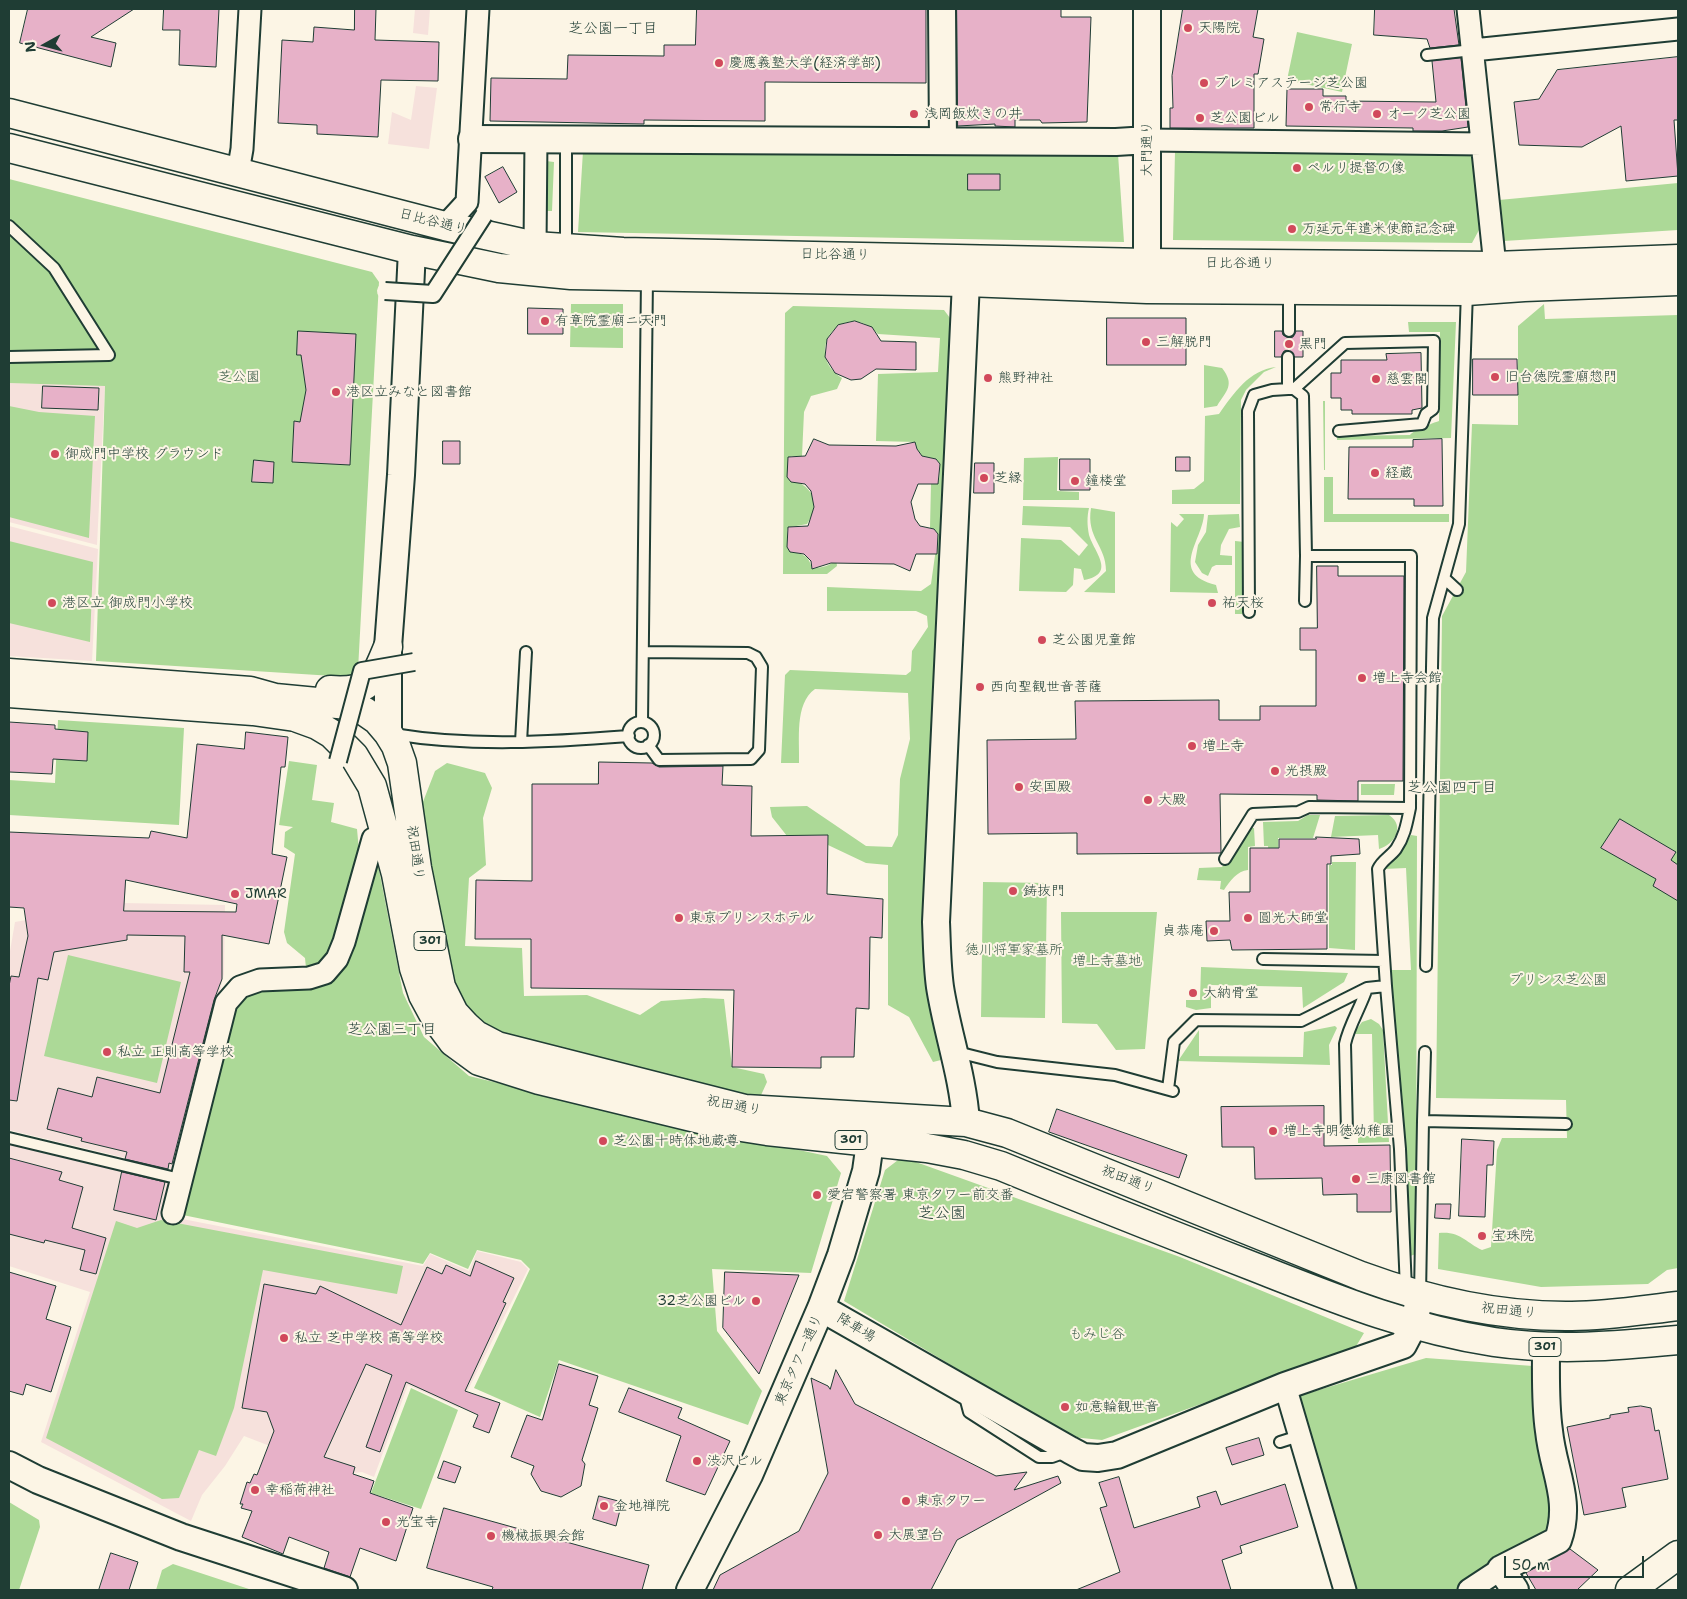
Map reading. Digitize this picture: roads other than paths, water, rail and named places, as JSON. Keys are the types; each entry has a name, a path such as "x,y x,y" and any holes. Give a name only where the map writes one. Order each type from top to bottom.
{"main road":[{"name":"日比谷通り","path":"9,113 445,226 535,246 566,248 648,265 966,282 1678,259"},
{"name":"日比谷通り","path":"9,148 412,250 499,268 570,275 648,265 1147,276 1289,289 1467,291 1678,281"},
{"path":"399,214 411,230 412,250"},
{"path":"412,250 445,226"},
{"path":"250,691 275,686 335,690 364,688 376,675 388,648"},
{"name":"祝田通り","path":"9,673 250,691 275,698 348,705 364,711 376,720 388,733 396,746 402,763 417,868 441,987 454,1013 476,1035 498,1046 744,1110 834,1116 927,1148 964,1155 1001,1166 1352,1305 1413,1326 1494,1342 1546,1347 1608,1347 1678,1340"},
{"name":"祝田通り","path":"9,693 253,712 295,718 317,724 332,734 354,756 372,786 384,836 396,874 414,968 423,995 436,1019 453,1042 479,1061 530,1077 716,1123 767,1131 872,1129 966,1122 1007,1133 1418,1289 1498,1312 1570,1316 1678,1306"},
{"path":"295,718 388,733 383,752 396,874"},
{"path":"1630,1590 1678,1555"}],"street":[{"path":"238,172 242,149 250,9"},
{"path":"445,226 467,202 478,9"},
{"path":"942,9 943,141"},
{"name":"大門通り","path":"1147,9 1147,276"},
{"path":"1468,9 1495,266"},
{"path":"1473,50 1678,29"},
{"path":"535,246 536,138"},
{"path":"472,139 1116,142 1148,140 1482,144"},
{"path":"385,291 433,294 484,215"},
{"path":"388,733 388,648 401,475 412,250"},
{"path":"966,282 936,912 939,978 953,1052 964,1093 966,1122"},
{"path":"338,761 362,671 414,662"},
{"path":"173,1213 226,1002 240,987 260,980 308,978 325,972 337,959 344,942 373,839 384,836"},
{"name":"東京タワー通り","path":"690,1590 751,1470 821,1308 841,1255 866,1171 872,1129"},
{"path":"1413,1326 1418,1289"},
{"name":"降車場","path":"821,1308 1070,1450 1083,1457 1098,1458 1116,1455 1285,1386 1403,1344 1413,1326"},
{"path":"1469,1590 1508,1580 1558,1540 1564,1523 1564,1503 1548,1432 1546,1347"},
{"path":"1285,1386 1290,1439 1345,1590"},
{"path":"9,1465 92,1502 181,1537 344,1590"}],"lane":[{"path":"1427,55 1473,50"},
{"path":"566,138 566,248"},
{"path":"9,226 54,268 109,355 9,357"},
{"path":"642,722 648,265"},
{"path":"1289,289 1289,331"},
{"path":"1426,966 1433,618 1459,524 1467,291"},
{"path":"1291,389 1346,343 1434,341 1433,409 1426,414 1422,424 1339,431"},
{"path":"1288,357 1291,389"},
{"path":"1249,612 1248,411 1254,394 1272,390 1291,389 1303,396 1305,601"},
{"path":"1306,556 1411,556 1410,808 1404,834 1395,850 1381,862 1378,869 1400,1149 1418,1289"},
{"path":"1444,578 1457,590"},
{"path":"521,742 526,652"},
{"path":"644,652 748,653 756,656 762,667 759,750 751,759 659,760 648,745"},
{"path":"642,722 649,725 654,731 653,739 648,745 638,747 631,743 629,736 632,726 642,722"},
{"path":"388,733 420,739 521,742 629,736"},
{"path":"1225,859 1253,814 1298,812 1309,807 1410,808"},
{"path":"1263,959 1384,961"},
{"path":"953,1052 997,1062 1115,1076 1171,1090 1174,1042 1196,1020 1301,1021 1367,988 1386,986"},
{"path":"1347,1132 1345,1044 1347,1033 1360,1010 1367,988"},
{"path":"1418,1289 1425,1052"},
{"path":"1423,1121 1566,1124"},
{"path":"9,1138 180,1179"}],"place":[{"name":"天陽院","path":"1188,28"},
{"name":"慶應義塾大学(経済学部)","path":"719,63"},
{"name":"プレミアステージ芝公園","path":"1204,83"},
{"name":"常行寺","path":"1309,107"},
{"name":"浅岡飯炊きの井","path":"914,114"},
{"name":"オーク芝公園","path":"1377,114"},
{"name":"芝公園ビル","path":"1200,118"},
{"name":"ペルリ提督の像","path":"1297,168"},
{"name":"万延元年遣米使節記念碑","path":"1292,229"},
{"name":"有章院霊廟ニ天門","path":"545,321"},
{"name":"三解脱門","path":"1146,342"},
{"name":"黒門","path":"1289,344"},
{"name":"旧台徳院霊廟惣門","path":"1495,377"},
{"name":"熊野神社","path":"988,378"},
{"name":"慈雲閣","path":"1376,379"},
{"name":"港区立みなと図書館","path":"336,392"},
{"name":"御成門中学校 グラウンド","path":"55,454"},
{"name":"経蔵","path":"1375,473"},
{"name":"芝縁","path":"984,478"},
{"name":"鐘楼堂","path":"1075,481"},
{"name":"港区立 御成門小学校","path":"52,603"},
{"name":"祐天桜","path":"1212,603"},
{"name":"芝公園児童館","path":"1042,640"},
{"name":"増上寺会館","path":"1362,678"},
{"name":"西向聖観世音菩薩","path":"980,687"},
{"name":"増上寺","path":"1192,746"},
{"name":"光摂殿","path":"1275,771"},
{"name":"安国殿","path":"1019,787"},
{"name":"大殿","path":"1148,800"},
{"name":"鋳抜門","path":"1013,891"},
{"name":"JMAR","path":"235,894"},
{"name":"東京プリンスホテル","path":"679,918"},
{"name":"圓光大師堂","path":"1248,918"},
{"name":"貞恭庵","path":"1214,931"},
{"name":"大納骨堂","path":"1193,993"},
{"name":"私立 正則高等学校","path":"107,1052"},
{"name":"増上寺明徳幼稚園","path":"1273,1131"},
{"name":"芝公園十時体地蔵尊","path":"603,1141"},
{"name":"三康図書館","path":"1356,1179"},
{"name":"愛宕警察署 東京タワー前交番","path":"817,1195"},
{"name":"宝珠院","path":"1482,1236"},
{"name":"32芝公園ビル","path":"756,1301"},
{"name":"私立 芝中学校 高等学校","path":"284,1338"},
{"name":"如意輪観世音","path":"1065,1407"},
{"name":"渋沢ビル","path":"697,1461"},
{"name":"幸稲荷神社","path":"255,1490"},
{"name":"東京タワー","path":"906,1501"},
{"name":"金地禅院","path":"604,1506"},
{"name":"光宝寺","path":"386,1522"},
{"name":"大展望台","path":"878,1535"},
{"name":"機械振興会館","path":"491,1536"}],"district":[{"name":"芝公園一丁目","path":"613,29"},
{"name":"芝公園四丁目","path":"1452,788"},
{"name":"芝公園三丁目","path":"392,1030"},
{"name":"芝公園","path":"942,1214"}],"park label":[{"name":"徳川将軍家墓所","path":"1014,950"},
{"name":"増上寺墓地","path":"1107,961"},
{"name":"プリンス芝公園","path":"1558,980"},
{"name":"もみじ谷","path":"1097,1334"}]}
